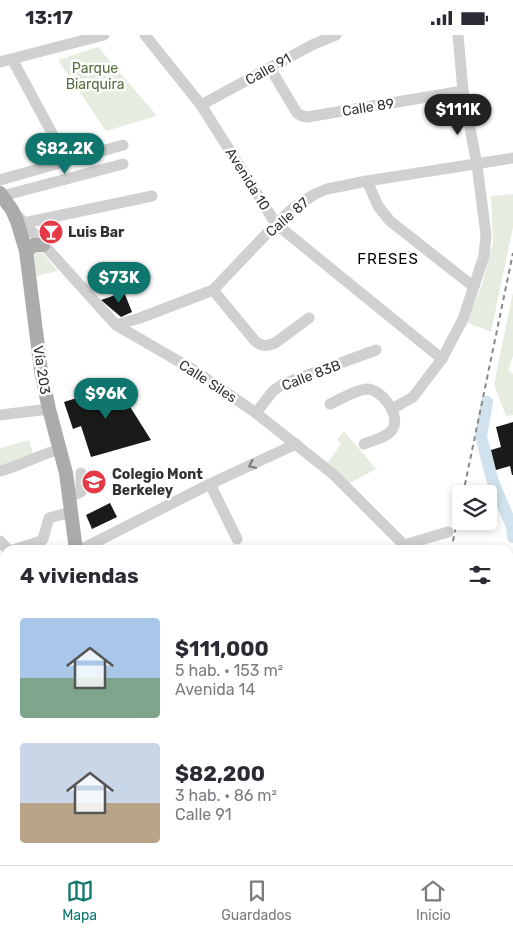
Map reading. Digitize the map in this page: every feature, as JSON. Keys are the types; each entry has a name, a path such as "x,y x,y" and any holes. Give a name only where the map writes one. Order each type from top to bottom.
{"main road":[{"name":"Vía 203","path":"1,195 12,210 21,231 26,251 42,371 49,409 61,449 75,545"},
{"path":"26,251 34,245 43,245"}],"street":[{"path":"0,62 104,35"},
{"name":"Avenida 10","path":"145,35 201,105 276,224 442,359"},
{"name":"Calle 91","path":"201,105 312,45 336,35"},
{"path":"392,409 412,397 442,359 463,319 484,255 486,235 477,165 463,91 458,35"},
{"path":"12,59 54,137"},
{"name":"Calle 89","path":"270,68 297,113 307,117 463,91"},
{"path":"0,180 123,145"},
{"name":"Calle 87","path":"116,325 214,290 276,224 293,208 315,194 327,189 367,181 513,158"},
{"path":"1,195 123,164"},
{"path":"367,181 378,206 390,221 474,287"},
{"path":"24,223 152,196"},
{"name":"Calle Siles","path":"12,210 116,325 192,369 256,413 333,474 403,545"},
{"path":"214,290 255,341 262,346 275,343 309,318"},
{"name":"Calle 83B","path":"256,413 273,391 283,384 376,350"},
{"path":"330,404 356,392 369,389 375,391 392,409 395,423 391,430 383,436 364,444"},
{"path":"0,415 49,409"},
{"path":"90,545 210,484 296,444"},
{"path":"0,471 61,449"},
{"path":"69,497 81,491 81,473"},
{"path":"210,484 237,539"},
{"path":"29,545 43,539 49,518 70,512"},
{"path":"414,545 448,532"}],"green space":[{"name":"Parque Biarquira","path":"98,47 157,116 106,131 58,60"},
{"path":"513,194 513,227 491,332 466,322 482,285 493,242 491,196"},
{"path":"37,247 58,271 32,277 29,248"},
{"path":"513,292 513,356 508,370 513,374 513,415 506,416 494,384"},
{"path":"344,431 376,469 350,483 328,463 341,443 337,440"},
{"path":"29,440 33,454 0,468 0,448"}],"building":[{"path":"124,292 132,312 121,317 101,300"},
{"path":"112,378 151,440 91,457 81,426 73,429 64,402 105,389 103,386"},
{"path":"513,422 512,475 510,466 496,470 491,450 501,447 496,427"},
{"path":"110,503 117,517 92,529 86,515"}],"waterway":[{"path":"487,402 481,436 492,479 512,527 513,537"}],"railway":[{"path":"465,485 513,253"},
{"path":"452,545 455,530"}],"place":[{"name":"Luis Bar","path":"51,232"},
{"name":"Colegio Mont Berkeley","path":"94,482"}],"district":[{"name":"FRESES","path":"388,259"}]}
